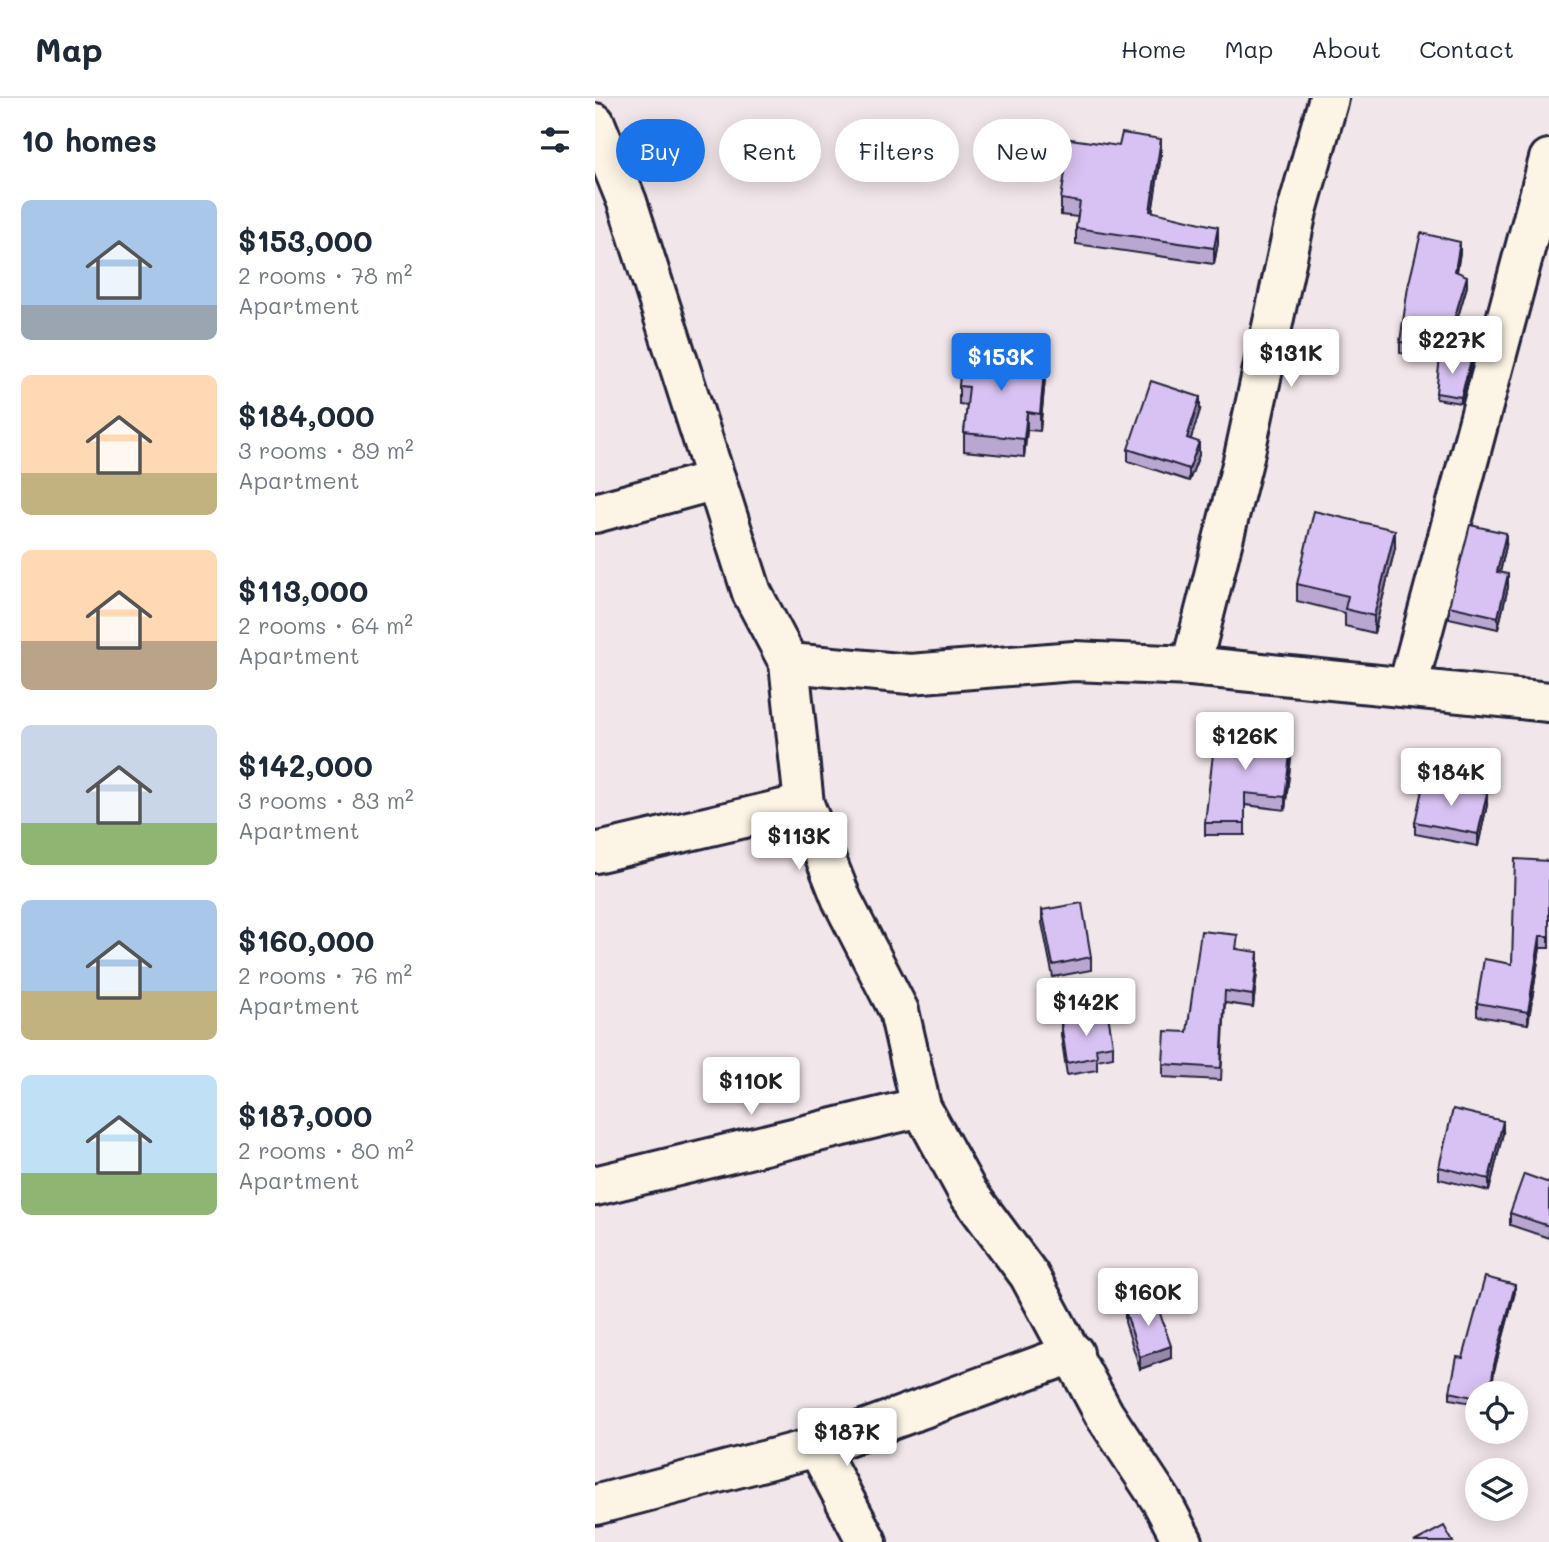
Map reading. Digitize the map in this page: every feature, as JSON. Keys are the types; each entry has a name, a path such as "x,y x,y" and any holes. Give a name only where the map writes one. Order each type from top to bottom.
{"street":[{"path":"1191,666 1244,457 1297,211 1329,98"},
{"path":"595,123 605,176 716,480 752,593 789,663 804,804 842,900 899,1011 922,1107 968,1193 1029,1275 1074,1353 1104,1414 1162,1502 1183,1542"},
{"path":"1408,686 1549,159"},
{"path":"595,513 716,480"},
{"path":"789,663 910,674 1075,662 1191,666 1549,702"},
{"path":"595,853 804,804"},
{"path":"595,1186 922,1107"},
{"path":"595,1505 817,1447 1074,1353"},
{"path":"817,1447 867,1542"}],"building":[{"path":"1122,133 1161,139 1150,211 1218,227 1214,248 1076,228 1080,202 1061,199 1064,182 1072,182 1072,139 1119,146"},
{"path":"1421,233 1460,242 1455,271 1467,276 1445,349 1400,342 1408,287"},
{"path":"962,352 1045,360 1040,414 1027,412 1024,439 964,433 969,387 959,386"},
{"path":"1440,357 1471,360 1461,397 1436,393"},
{"path":"1151,381 1200,397 1187,438 1199,442 1189,469 1128,449"},
{"path":"1314,511 1395,530 1374,616 1345,609 1348,596 1297,584"},
{"path":"1470,525 1506,533 1497,572 1508,574 1498,617 1449,606"},
{"path":"1216,728 1292,736 1285,797 1245,793 1245,823 1205,823"},
{"path":"1424,781 1487,793 1478,834 1415,822"},
{"path":"1515,859 1549,861 1549,936 1540,936 1528,1012 1477,1003 1484,959 1512,964"},
{"path":"1082,903 1091,957 1053,965 1042,910"},
{"path":"1201,931 1238,935 1236,949 1258,952 1253,995 1225,991 1221,1068 1163,1064 1165,1031 1187,1032"},
{"path":"1108,1015 1113,1045 1096,1048 1097,1057 1067,1063 1061,1023"},
{"path":"1453,1109 1503,1121 1489,1179 1439,1167"},
{"path":"1524,1174 1549,1183 1549,1226 1510,1213"},
{"path":"1485,1277 1515,1285 1492,1381 1465,1381 1465,1395 1450,1392 1457,1357 1463,1358"},
{"path":"1155,1299 1171,1346 1140,1357 1125,1310"},
{"path":"1444,1526 1453,1542 1414,1542"}]}
